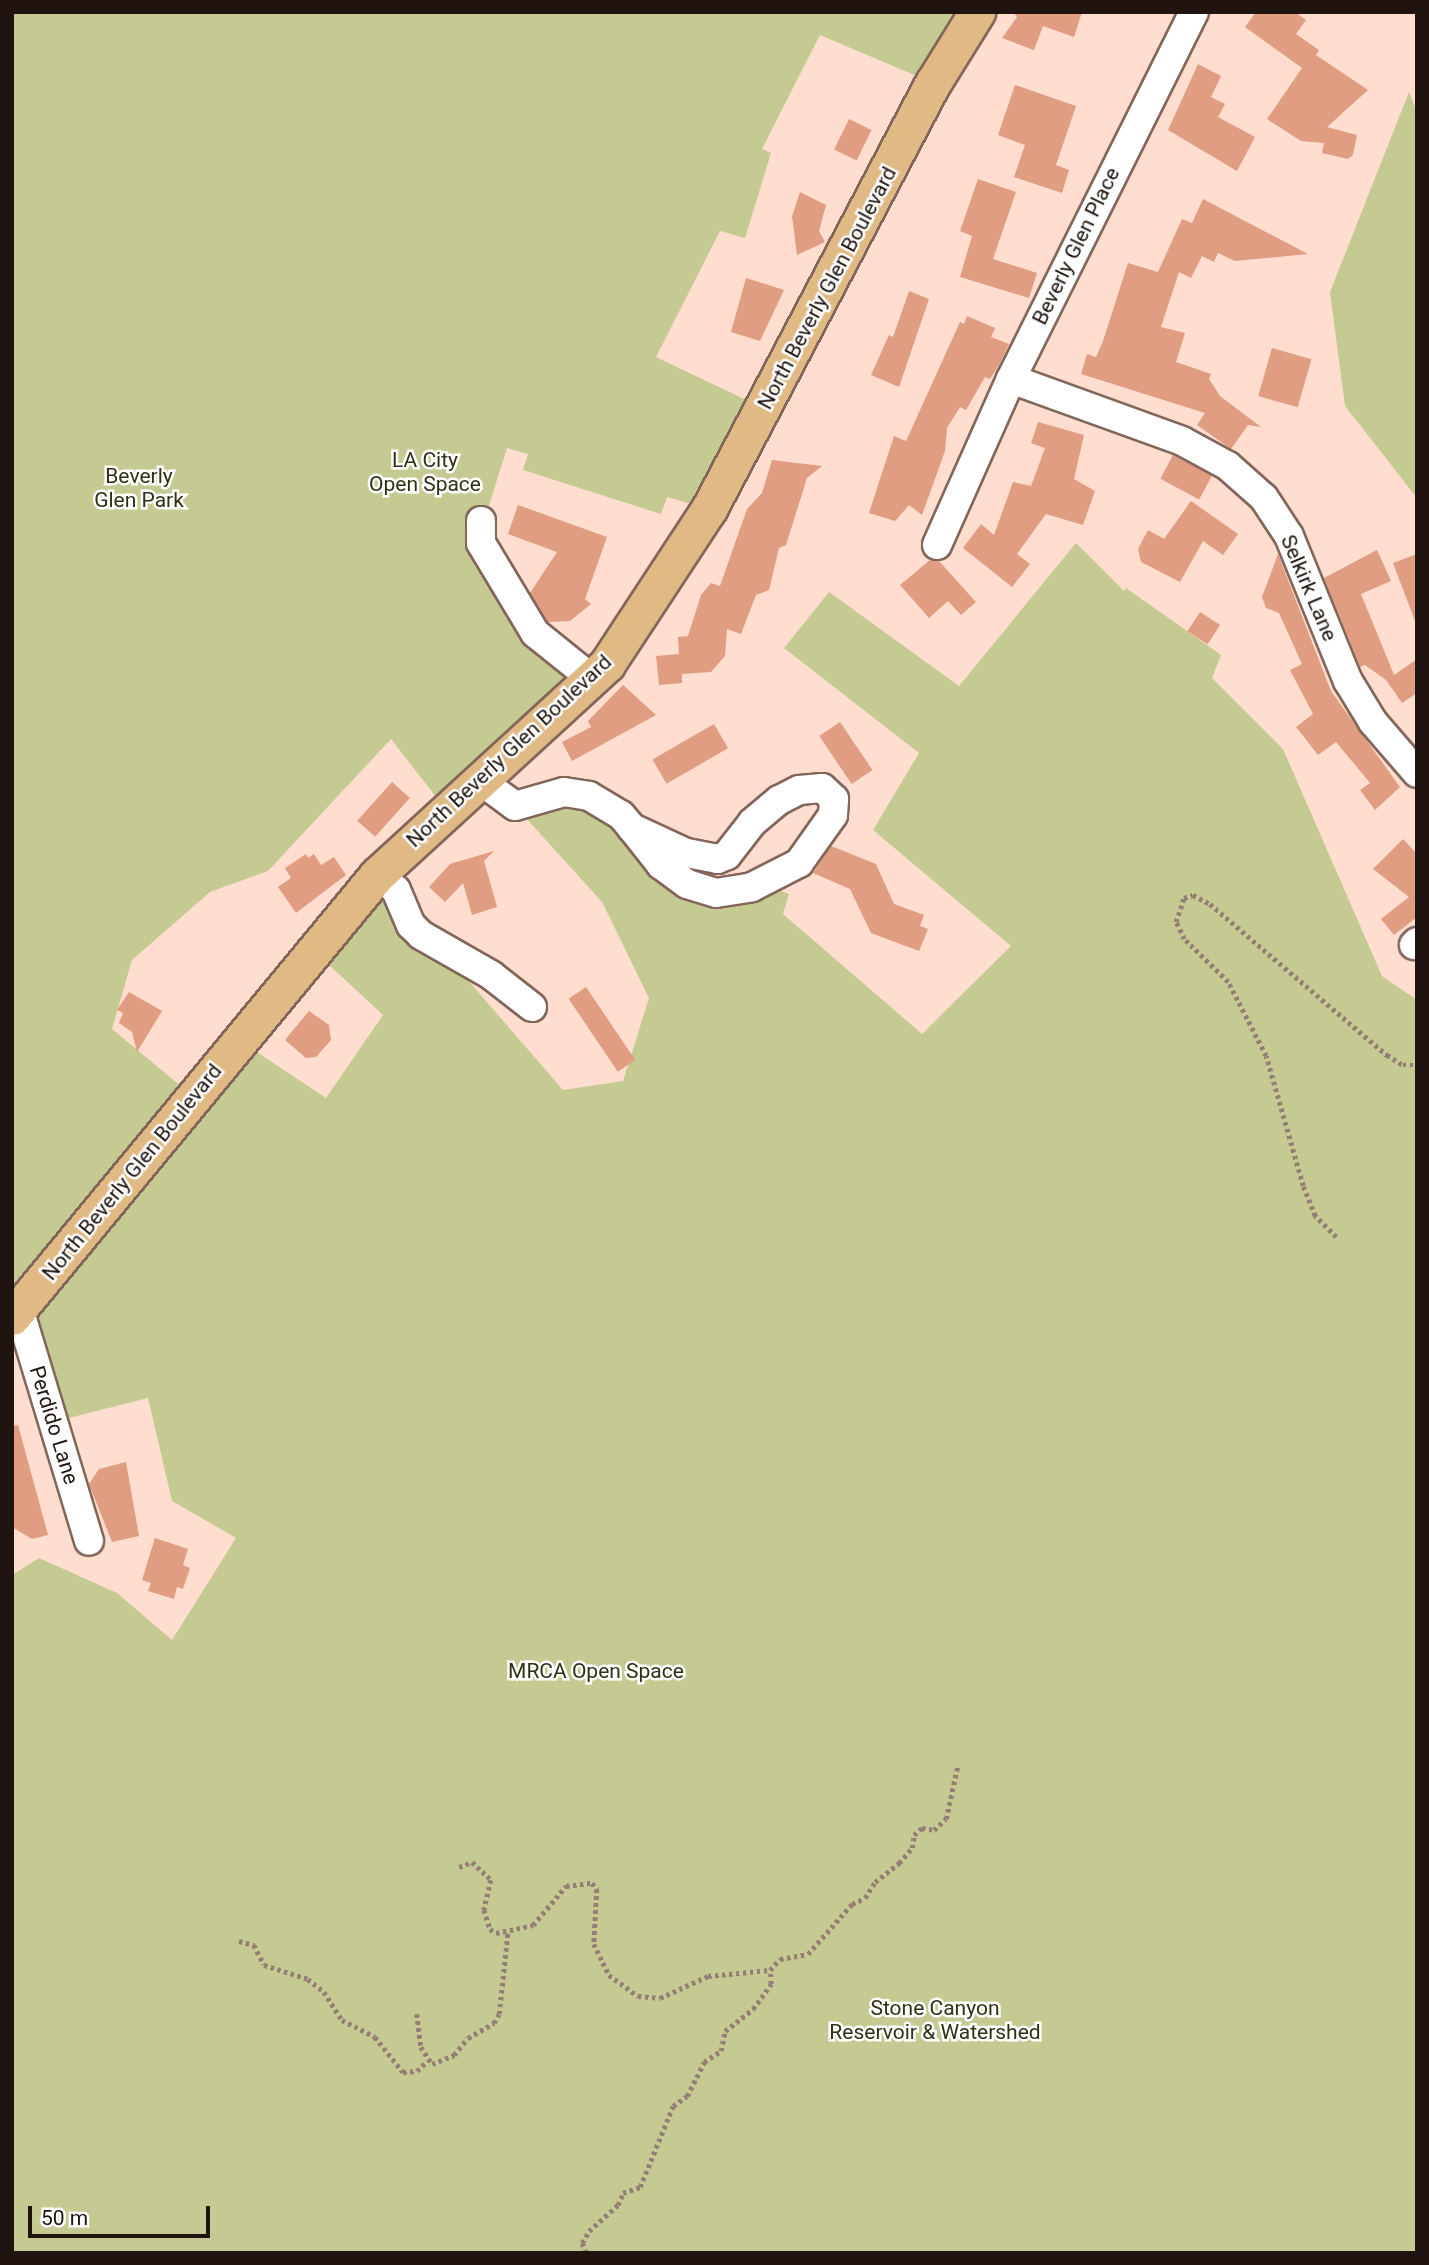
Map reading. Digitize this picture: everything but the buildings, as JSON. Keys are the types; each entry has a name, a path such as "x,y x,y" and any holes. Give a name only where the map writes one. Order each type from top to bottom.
{"main road":[{"name":"North Beverly Glen Boulevard","path":"15,1313 377,875 607,664 709,509 933,83 977,12"}],"street":[{"name":"Beverly Glen Place","path":"937,545 1012,379 1194,12"},
{"name":"Selkirk Lane","path":"1012,379 1182,441 1228,466 1264,498 1289,536 1348,681 1373,722 1417,773"},
{"path":"481,521 481,543 535,633 591,678"},
{"path":"481,781 514,806 564,792 589,796 621,815 661,865 687,884 716,893 752,887 799,863 830,822 834,799 822,788 799,790 779,800 752,823 727,855 718,859 686,853 632,828"},
{"path":"377,875 396,890 411,925 421,935 491,975 532,1007"},
{"name":"Perdido Lane","path":"15,1313 89,1541"}],"path":[{"path":"1336,1237 1315,1216 1303,1186 1266,1056 1228,982 1184,939 1176,922 1184,898 1194,895 1210,904 1387,1055 1403,1065 1417,1065"},
{"path":"459,1867 472,1862 491,1880 484,1910 490,1929 508,1930 533,1925 566,1886 592,1883 597,1889 593,1944 609,1975 638,1996 660,1998 708,1976 770,1970 780,1959 808,1954 852,1904 865,1899 875,1882 899,1863 912,1848 914,1835 922,1828 934,1830 946,1819 958,1764"},
{"path":"417,2014 428,2061 432,2064 454,2055 468,2038 494,2024 499,2014 508,1930"},
{"path":"239,1941 254,1945 264,1965 308,1979 324,1992 342,2021 375,2037 403,2072 417,2071 428,2061"},
{"path":"586,2253 582,2243 589,2231 618,2205 622,2193 640,2187 674,2106 687,2096 704,2062 721,2052 725,2031 753,2009 771,1984 770,1970"}],"green space":[{"path":"12,12 977,12 933,83 820,35 762,149 771,153 745,238 720,231 656,357 763,408 709,509 667,497 661,514 523,470 528,454 507,448 477,544 531,642 578,692 447,811 391,739 268,871 210,892 132,960 112,1029 194,1097 240,1041 326,1098 383,1015 314,951 377,875 563,1090 623,1081 649,998 602,902 515,806 589,796 687,884 764,885 789,894 783,914 922,1034 1011,946 873,830 919,753 784,648 829,592 959,686 1076,543 1124,591 1126,588 1221,655 1212,678 1283,749 1382,976 1417,1000 1417,2253 12,2253 12,1575 39,1558 117,1593 172,1640 236,1538 172,1501 148,1398 53,1422 12,1317"},
{"path":"1409,92 1417,112 1417,498 1345,406 1330,292"}],"park label":[{"name":"LA City Open Space","path":"425,472"},
{"name":"Beverly Glen Park","path":"139,488"},
{"name":"MRCA Open Space","path":"596,1671"},
{"name":"Stone Canyon Reservoir & Watershed","path":"935,2020"}]}
